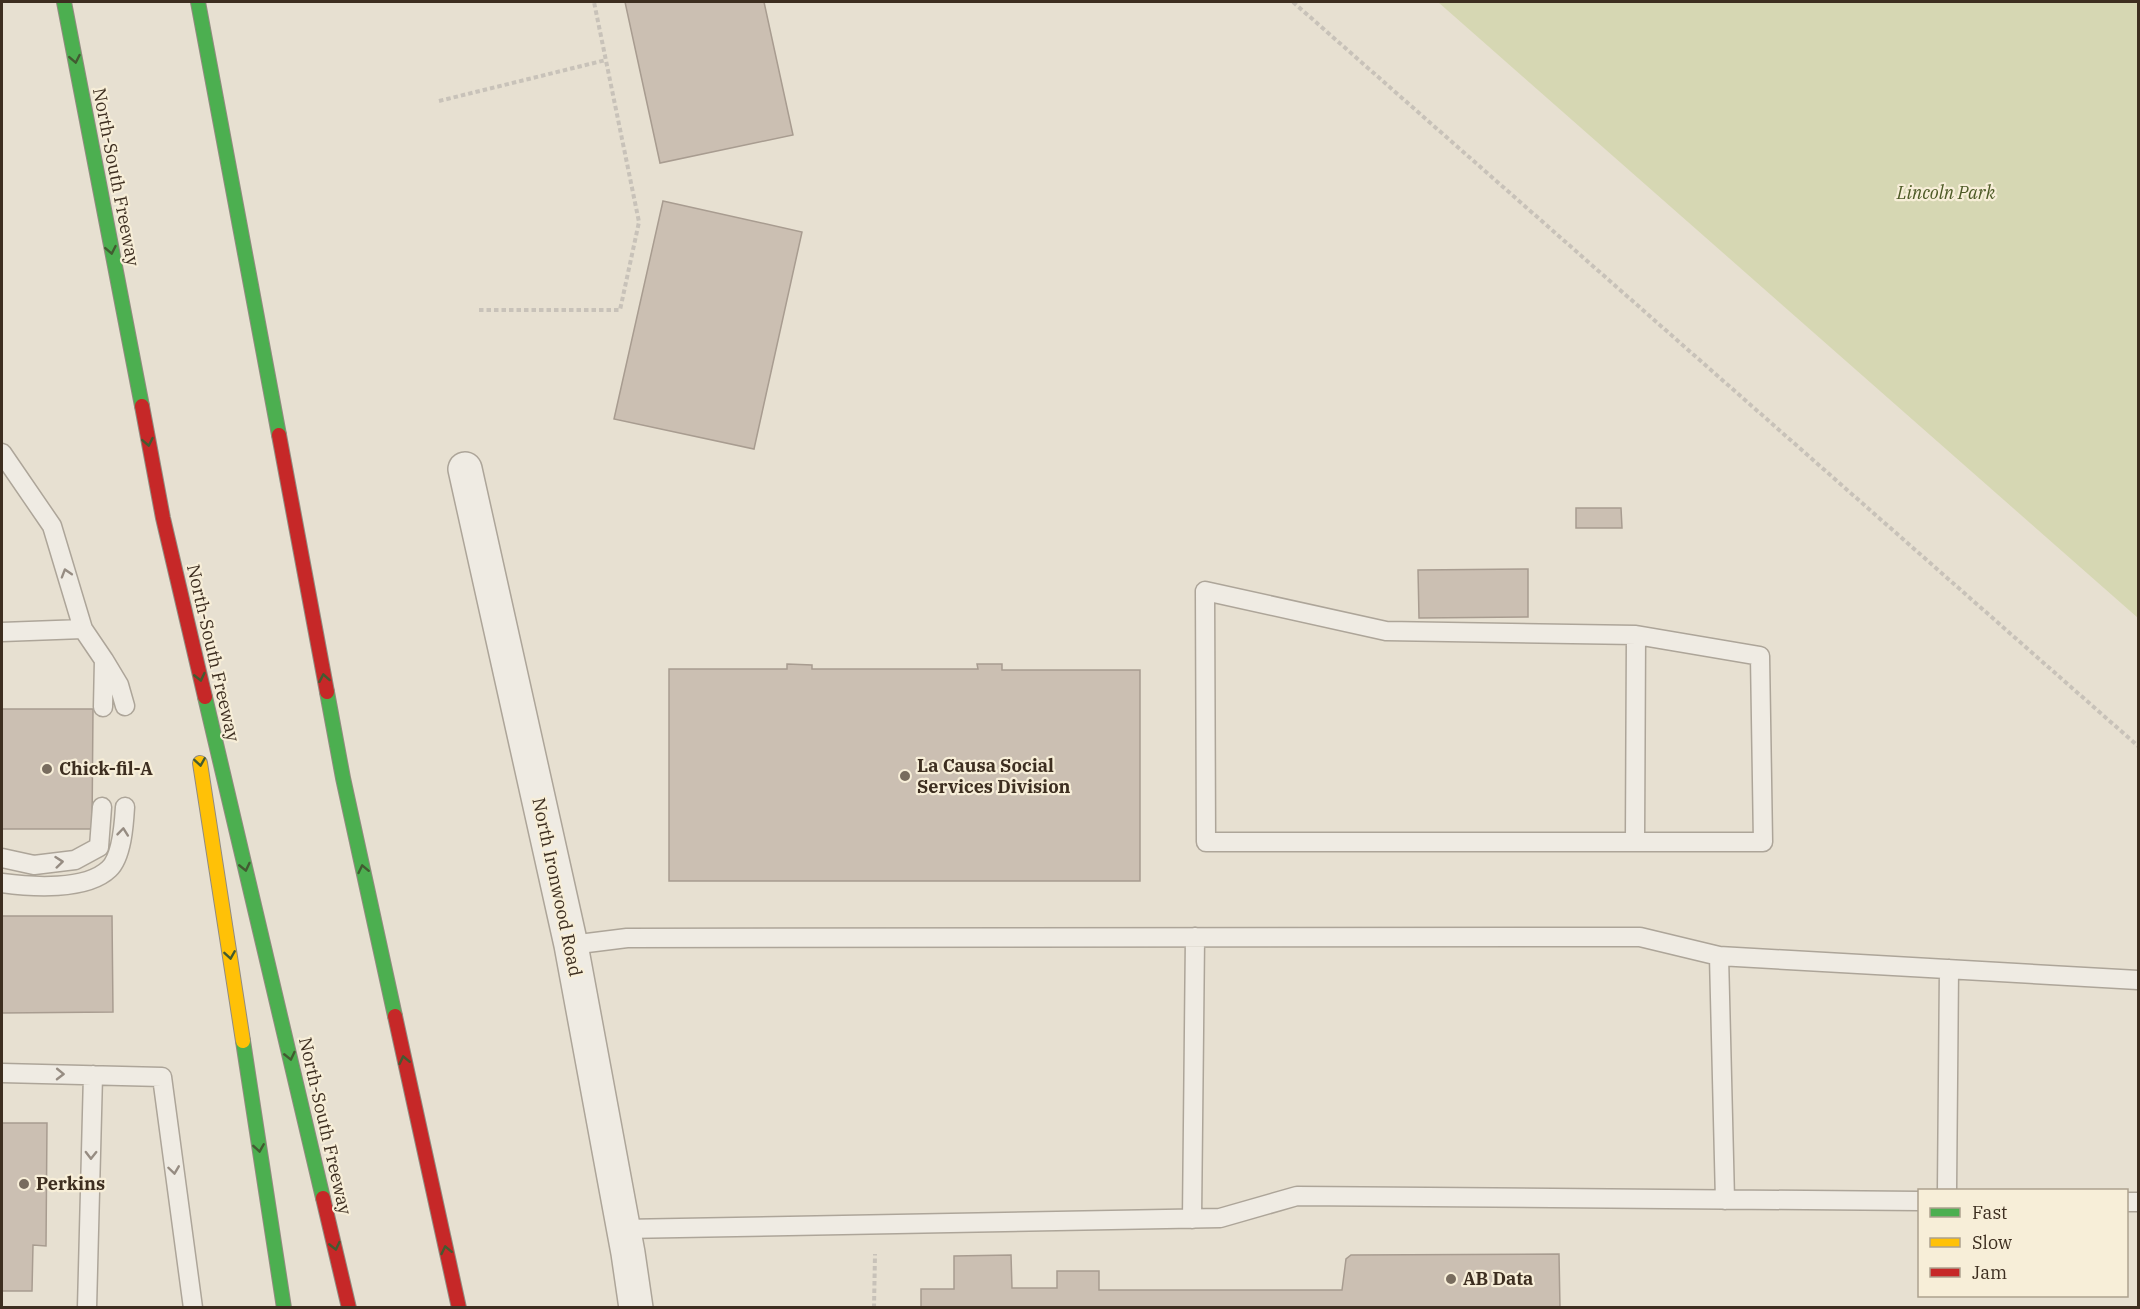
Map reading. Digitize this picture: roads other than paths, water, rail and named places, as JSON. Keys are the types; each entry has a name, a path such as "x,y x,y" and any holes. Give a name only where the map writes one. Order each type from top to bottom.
{"highway":[{"name":"North-South Freeway","path":"64,2 163,518 349,1308"},
{"path":"198,2 343,778 459,1308"},
{"path":"163,518 190,693"},
{"path":"199,752 284,1308"}],"street":[{"name":"North Ironwood Road","path":"465,469 571,945 636,1308"}],"lane":[{"path":"2,453 52,525 83,629 119,685 125,706"},
{"path":"1205,591 1386,631 1636,635 1760,656 1763,842 1206,842 1205,591"},
{"path":"2,632 83,629"},
{"path":"1635,841 1636,635"},
{"path":"103,707 104,660"},
{"path":"2,858 34,865 75,860 99,847 102,807"},
{"path":"2,883 28,887 85,882 110,868 122,844 125,807"},
{"path":"1192,1219 1195,937"},
{"path":"571,945 627,938 1640,937 1719,956 2139,981"},
{"path":"1719,956 1725,1200"},
{"path":"1947,1189 1949,969"},
{"path":"2,1073 162,1077 193,1308"},
{"path":"87,1308 93,1075"},
{"path":"623,1229 1220,1218 1297,1196 1918,1201"}],"place":[{"name":"Chick-fil-A","path":"47,769"},
{"name":"La Causa Social Services Division","path":"905,776"},
{"name":"Perkins","path":"24,1184"},
{"name":"AB Data","path":"1451,1279"}],"park label":[{"name":"Lincoln Park","path":"1946,193"}]}
